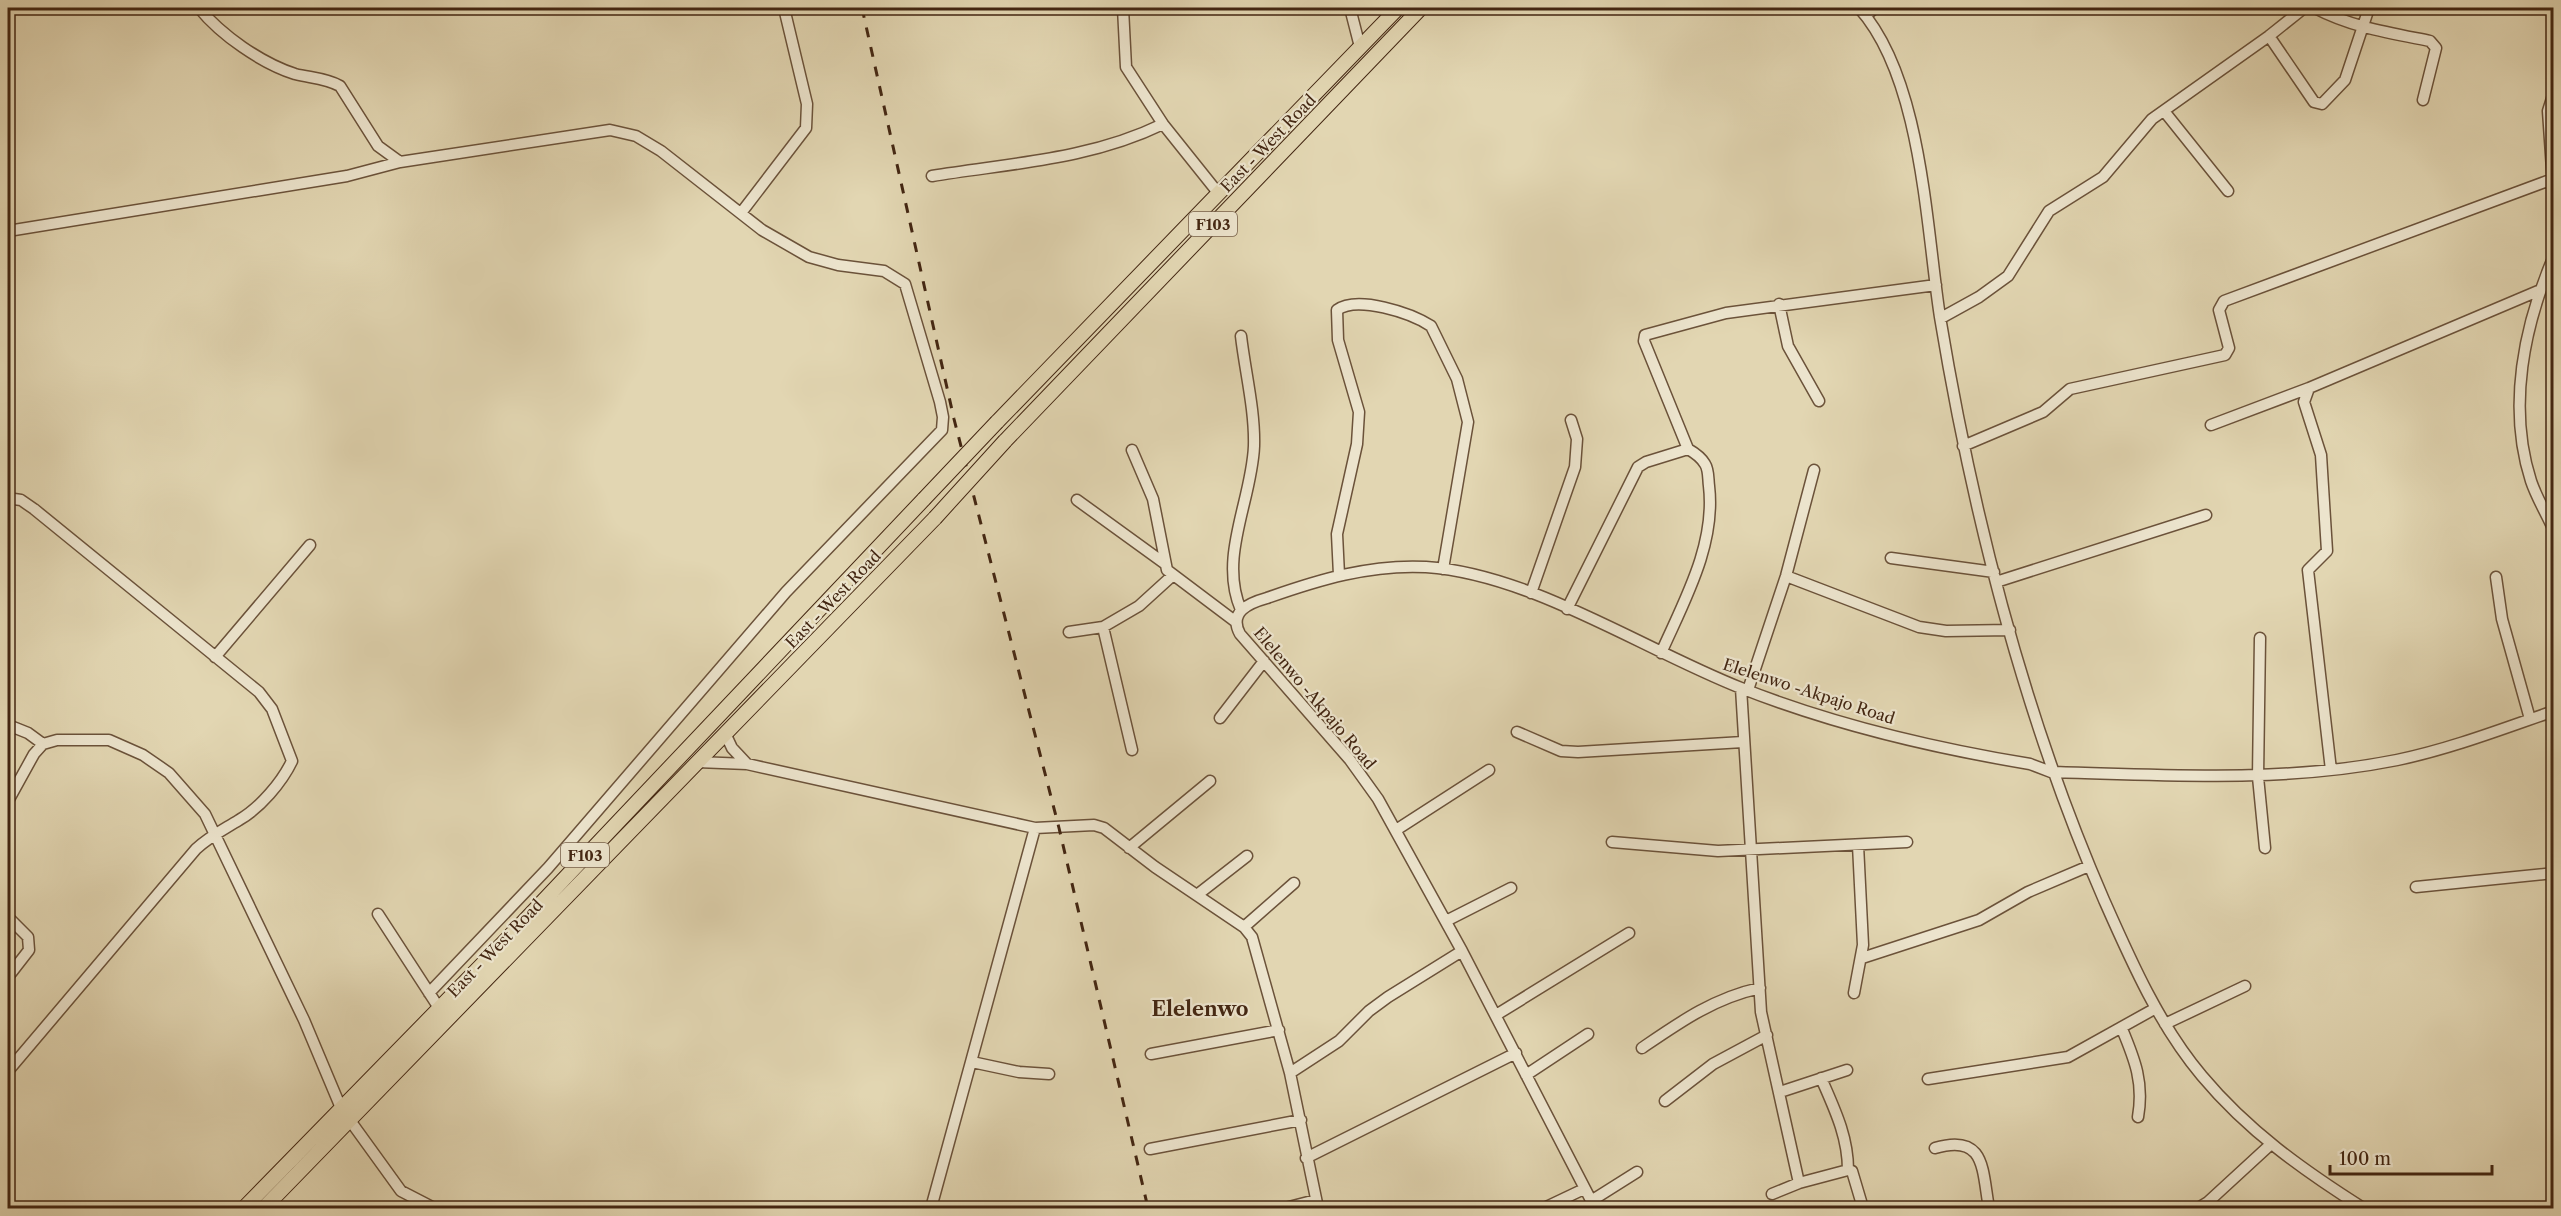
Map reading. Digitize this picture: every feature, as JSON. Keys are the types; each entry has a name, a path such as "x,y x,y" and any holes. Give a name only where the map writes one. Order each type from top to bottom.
{"main road":[{"name":"East - West Road","path":"244,1209 439,1008 997,422 1398,8"},
{"name":"East - West Road","path":"264,1209 351,1122 935,518 1005,441 1421,8"}],"street":[{"path":"199,8 246,49 269,62 295,73 332,81 340,86 378,146 400,162"},
{"path":"741,213 806,128 807,104 784,8"},
{"path":"1123,8 1126,67 1162,124 1219,194"},
{"path":"1350,8 1360,47"},
{"path":"1875,8 1863,11 1887,50 1906,105 1963,446 1977,512 2051,772 2089,866 2156,1008 2201,1075 2270,1145 2363,1209"},
{"path":"1941,318 1999,284 2029,245 2049,211 2103,177 2143,126 2269,36 2304,8"},
{"path":"2315,8 2335,19 2360,27 2430,41 2436,48 2423,100"},
{"path":"2269,36 2314,102 2322,104 2344,80 2360,27 2369,8"},
{"path":"2553,92 2548,111 2550,180 2553,199"},
{"path":"2164,111 2228,191"},
{"path":"932,176 1064,158 1128,141 1162,124"},
{"path":"8,231 348,176 400,162 610,130 636,136 662,151 762,230 809,257 838,265 884,271 904,284 940,402 943,417 942,430 786,592 544,872 429,993"},
{"path":"1963,446 2043,412 2070,389 2225,355 2229,348 2219,310 2224,301 2550,180"},
{"path":"2552,524 2540,507 2527,469 2519,398 2538,291 2553,256"},
{"path":"1661,653 1694,578 1710,519 1707,466 1699,456 1688,449 1644,340 1645,335 1726,312 1936,285"},
{"path":"2211,425 2309,388 2538,291"},
{"path":"1339,575 1337,534 1359,431 1359,412 1338,340 1337,310 1350,303 1379,307 1431,326 1457,379 1468,422 1443,569"},
{"path":"1779,304 1788,346 1819,400"},
{"path":"1241,336 1254,444 1234,559 1233,588 1241,610"},
{"path":"2309,388 2304,402 2321,455 2327,551 2308,570 2331,770"},
{"path":"1531,593 1575,467 1577,439 1570,420"},
{"path":"1567,609 1638,467 1646,462 1688,449"},
{"path":"1132,450 1153,499 1164,563 1172,576 1236,622"},
{"path":"1799,1183 1761,1012 1743,742 1744,689 1786,576 1814,470"},
{"path":"8,1071 166,884 214,833 256,808 288,770 292,761 272,709 259,692 34,509 21,500 14,500"},
{"path":"1077,500 1164,563"},
{"path":"1891,558 1995,577 2206,515"},
{"path":"215,657 310,545"},
{"name":"Elelenwo -Akpajo Road","path":"1593,1205 1516,1053 1396,830 1350,760 1240,634 1236,622 1241,610 1255,602 1339,575 1403,567 1443,569 1489,577 1531,593 1744,689 1881,732 2030,764 2051,772 2198,778 2258,777 2331,770 2419,755 2553,711"},
{"path":"1069,632 1102,627 1139,606 1172,576"},
{"path":"1786,576 1919,627 1946,631 2010,630"},
{"path":"2496,577 2502,619 2530,719"},
{"path":"1102,627 1132,750"},
{"path":"2260,639 2258,777 2265,848"},
{"path":"1220,718 1264,661"},
{"path":"8,725 28,733 43,744"},
{"path":"1517,732 1561,751 1578,752 1743,742"},
{"path":"725,733 732,748 747,764"},
{"path":"8,801 34,754 43,744 73,739 109,740 143,755 170,773 205,814 304,1020 340,1108 401,1191 434,1209"},
{"path":"697,762 747,764 1035,828 1094,825 1110,832 1129,848 1244,927 1257,950 1279,1030 1301,1120 1306,1158 1317,1204 1285,1209"},
{"path":"1396,830 1489,771"},
{"path":"1129,848 1210,781"},
{"path":"931,1209 1035,828"},
{"path":"1612,842 1692,850 1751,850 1907,842"},
{"path":"1854,993 1862,958 1857,845"},
{"path":"1197,895 1247,856"},
{"path":"1862,958 1979,920 2028,892 2089,866"},
{"path":"544,872 558,883"},
{"path":"2416,887 2553,873"},
{"path":"1244,927 1294,883"},
{"path":"1446,921 1511,888"},
{"path":"378,914 439,1008"},
{"path":"8,917 28,937 29,950 8,977"},
{"path":"1496,1015 1629,933"},
{"path":"1290,1073 1339,1041 1378,1004 1462,951"},
{"path":"2165,1024 2245,986"},
{"path":"1642,1048 1703,1007 1731,995 1760,988"},
{"path":"1928,1079 2068,1058 2156,1008"},
{"path":"2122,1029 2140,1080 2142,1096 2138,1117"},
{"path":"1151,1054 1279,1030"},
{"path":"1526,1075 1588,1034"},
{"path":"1665,1101 1713,1064 1767,1035"},
{"path":"1306,1158 1516,1053"},
{"path":"972,1062 1019,1072 1049,1074"},
{"path":"1780,1092 1847,1070"},
{"path":"1821,1078 1840,1121 1847,1148 1848,1170"},
{"path":"1150,1149 1301,1120"},
{"path":"1935,1148 1968,1144 1974,1149 1980,1163 1989,1209"},
{"path":"2198,1209 2270,1145"},
{"path":"1773,1194 1799,1183 1848,1170 1852,1171 1863,1209"},
{"path":"1593,1205 1637,1172"},
{"path":"1544,1209 1584,1189"}],"railway":[{"path":"862,8 954,419 1059,828 1148,1208"}],"district":[{"name":"Elelenwo","path":"1200,1009"}]}
